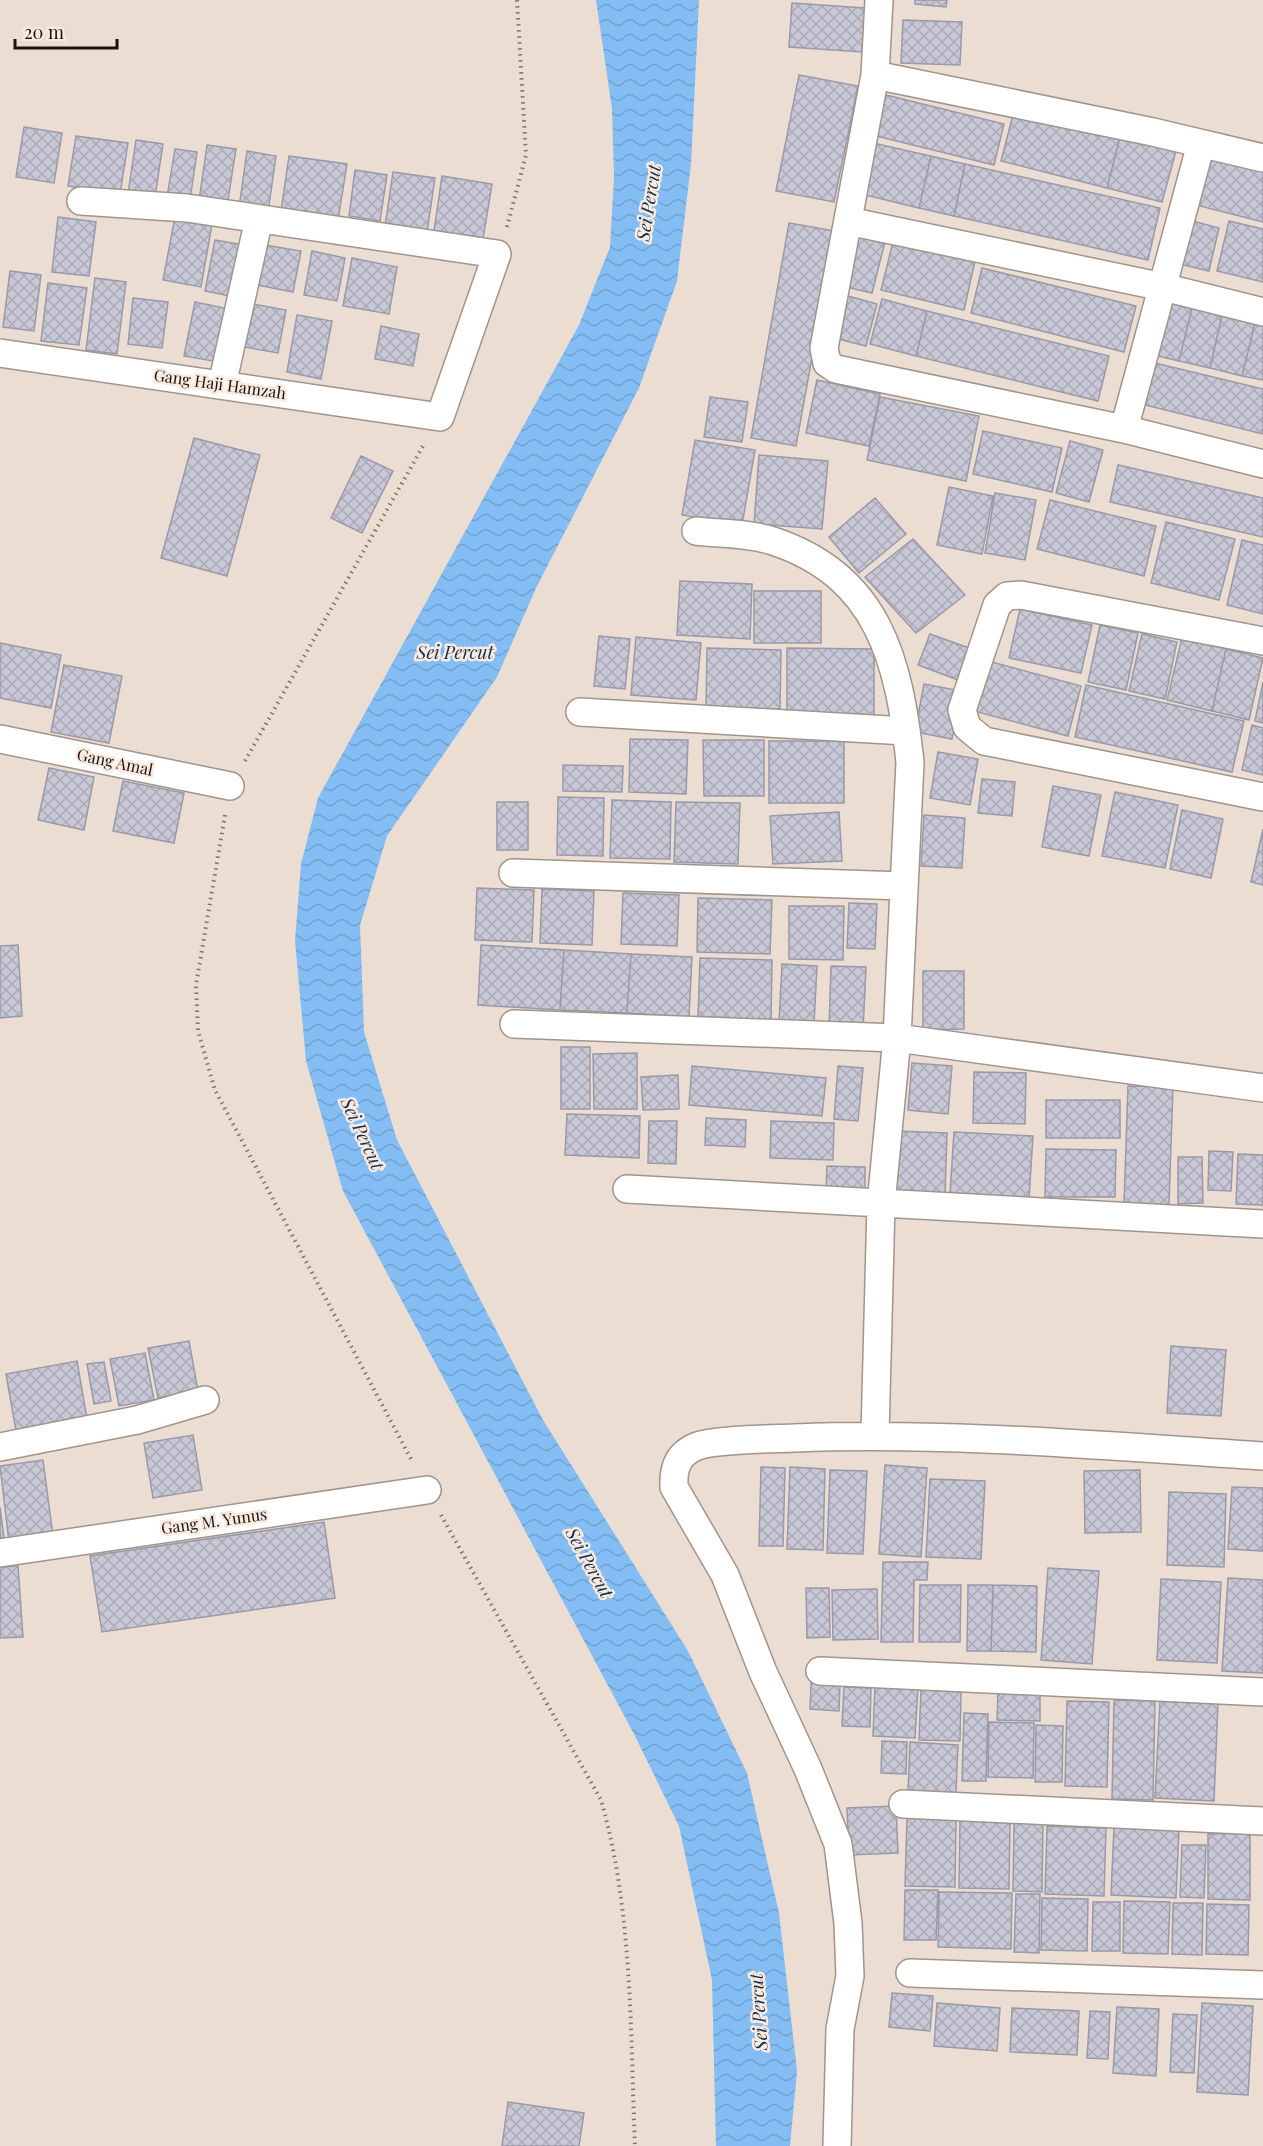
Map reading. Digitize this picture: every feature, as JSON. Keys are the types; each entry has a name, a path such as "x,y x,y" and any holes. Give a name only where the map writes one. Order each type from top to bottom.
{"street":[{"path":"879,0 875,75 824,348 827,363 836,369 1124,429 1263,464"},
{"path":"875,75 1263,158"},
{"path":"1124,429 1201,144"},
{"path":"81,201 187,208 497,254 440,417"},
{"path":"222,385 260,219"},
{"path":"848,221 1163,287 1263,312"},
{"name":"Gang Haji Hamzah","path":"0,353 440,417"},
{"path":"696,531 771,541 828,566 862,602 879,628 893,667 906,731 910,762 897,1038 881,1204 875,1435"},
{"path":"1263,641 1021,595 1007,596 997,605 962,710 967,727 984,741 1263,797"},
{"path":"580,712 906,731"},
{"name":"Gang Amal","path":"0,739 230,786"},
{"path":"513,873 903,886"},
{"path":"514,1024 897,1038 1263,1088"},
{"path":"627,1188 1263,1224"},
{"path":"0,1447 137,1420 205,1400"},
{"path":"837,2146 840,2029 850,1976 848,1923 838,1844 808,1769 763,1672 725,1575 674,1487 673,1471 681,1457 696,1446 759,1439 875,1435 1263,1456"},
{"name":"Gang M. Yunus","path":"0,1553 427,1490"},
{"path":"820,1671 1263,1692"},
{"path":"903,1804 1263,1821"},
{"path":"910,1973 1263,1985"}],"path":[{"path":"497,254 510,218 526,155 517,0"},
{"path":"440,417 230,786 196,986 198,1031 215,1090 427,1490 601,1800 614,1848 625,1932 635,2146"}],"water":[{"name":"Sei Percut","path":"596,0 699,0 691,164 677,281 639,388 536,588 497,677 387,836 360,925 364,1032 397,1140 543,1420 688,1651 747,1773 779,1913 797,2071 790,2146 716,2146 712,1980 679,1826 634,1734 343,1191 306,1061 295,941 301,864 318,798 579,325 610,247 614,177 612,109"}],"building":[{"path":"915,0 947,0 946,7 915,4"},
{"path":"792,3 865,8 862,52 789,47"},
{"path":"903,20 962,22 960,65 901,63"},
{"path":"799,75 858,86 834,202 776,191"},
{"path":"882,94 1004,124 994,165 872,135"},
{"path":"1014,111 1120,137 1107,188 1001,161"},
{"path":"24,127 62,133 54,183 16,177"},
{"path":"76,136 128,143 120,194 68,186"},
{"path":"1120,137 1176,151 1162,202 1107,188"},
{"path":"136,140 163,144 155,197 128,194"},
{"path":"873,143 931,156 919,208 861,194"},
{"path":"207,145 236,149 227,206 199,201"},
{"path":"175,149 197,152 190,200 167,197"},
{"path":"247,151 276,156 268,212 239,208"},
{"path":"1209,154 1263,167 1263,222 1196,205"},
{"path":"289,156 347,164 338,220 281,211"},
{"path":"931,156 965,164 954,216 919,208"},
{"path":"965,164 1160,208 1148,260 954,216"},
{"path":"355,170 387,175 380,221 349,216"},
{"path":"393,172 435,178 427,232 385,226"},
{"path":"442,176 492,184 483,239 434,231"},
{"path":"58,217 96,222 89,276 52,272"},
{"path":"175,217 212,224 201,287 163,280"},
{"path":"1185,219 1219,228 1209,271 1175,263"},
{"path":"1229,221 1263,229 1263,282 1217,271"},
{"path":"789,223 835,231 796,446 751,438"},
{"path":"850,233 885,242 872,293 837,285"},
{"path":"215,240 250,246 240,298 205,291"},
{"path":"893,242 975,261 964,310 881,290"},
{"path":"265,245 301,251 293,292 257,285"},
{"path":"312,251 345,258 337,301 304,295"},
{"path":"352,258 397,267 389,314 343,306"},
{"path":"982,268 1136,306 1124,352 971,313"},
{"path":"10,271 41,275 34,331 3,327"},
{"path":"95,278 126,282 117,354 86,350"},
{"path":"48,283 87,288 79,345 41,341"},
{"path":"841,294 877,304 866,346 830,337"},
{"path":"133,298 168,302 162,348 128,344"},
{"path":"882,299 927,311 916,356 870,344"},
{"path":"1163,301 1192,308 1179,361 1150,354"},
{"path":"195,302 234,310 224,363 184,356"},
{"path":"247,303 286,310 278,353 239,346"},
{"path":"1192,308 1222,315 1210,368 1179,361"},
{"path":"927,311 1109,356 1098,401 916,356"},
{"path":"297,315 332,321 321,379 287,372"},
{"path":"1222,315 1255,323 1242,376 1210,368"},
{"path":"1255,323 1263,325 1263,380 1242,376"},
{"path":"381,326 419,334 413,366 375,359"},
{"path":"1151,362 1263,389 1263,434 1141,404"},
{"path":"817,380 880,394 869,446 806,433"},
{"path":"710,397 748,402 742,442 704,437"},
{"path":"880,397 979,416 966,481 867,460"},
{"path":"983,431 1062,448 1052,492 973,474"},
{"path":"194,438 260,455 227,576 161,558"},
{"path":"695,440 755,450 742,525 682,515"},
{"path":"1070,441 1103,450 1089,502 1056,493"},
{"path":"759,455 828,461 822,529 754,524"},
{"path":"361,456 393,471 362,533 331,518"},
{"path":"1118,465 1263,498 1263,537 1110,502"},
{"path":"949,487 993,496 982,554 937,545"},
{"path":"995,493 1036,500 1025,560 985,553"},
{"path":"875,498 906,534 859,573 829,537"},
{"path":"1050,500 1156,526 1144,576 1037,549"},
{"path":"1166,522 1235,539 1219,600 1151,583"},
{"path":"913,539 965,595 916,633 865,577"},
{"path":"1242,540 1263,545 1263,614 1227,605"},
{"path":"680,581 752,584 750,639 677,635"},
{"path":"754,591 821,591 821,643 754,643"},
{"path":"1020,609 1092,625 1081,673 1009,658"},
{"path":"1100,625 1138,633 1126,690 1088,682"},
{"path":"930,634 969,648 958,680 918,665"},
{"path":"1142,634 1177,642 1165,699 1129,691"},
{"path":"599,636 630,639 625,689 594,686"},
{"path":"636,637 701,643 696,700 631,695"},
{"path":"1182,638 1226,649 1212,711 1167,700"},
{"path":"0,643 61,655 51,708 0,698"},
{"path":"707,648 781,650 780,709 706,708"},
{"path":"787,648 874,649 874,718 787,719"},
{"path":"1226,649 1263,658 1249,720 1212,711"},
{"path":"988,661 1081,686 1068,736 974,711"},
{"path":"64,665 122,676 109,743 51,732"},
{"path":"1263,682 1263,723 1255,721"},
{"path":"924,684 961,691 952,739 915,732"},
{"path":"1086,685 1244,721 1232,772 1075,737"},
{"path":"1252,725 1263,728 1263,775 1242,770"},
{"path":"630,739 688,740 686,794 629,792"},
{"path":"703,740 764,740 764,796 704,796"},
{"path":"769,741 844,741 844,803 769,803"},
{"path":"938,752 978,759 970,805 930,798"},
{"path":"563,765 623,766 622,792 563,791"},
{"path":"49,768 94,777 84,830 38,820"},
{"path":"982,779 1015,782 1012,816 978,813"},
{"path":"123,781 184,793 174,843 113,831"},
{"path":"1053,786 1101,795 1089,856 1042,847"},
{"path":"1115,792 1178,805 1165,868 1102,856"},
{"path":"558,797 604,798 603,856 557,855"},
{"path":"612,800 671,802 670,859 610,858"},
{"path":"497,802 528,802 528,850 497,850"},
{"path":"676,802 740,803 738,864 674,862"},
{"path":"1182,810 1223,819 1211,878 1170,869"},
{"path":"839,812 842,861 773,864 770,816"},
{"path":"924,815 965,818 962,868 921,866"},
{"path":"1263,829 1263,885 1251,882"},
{"path":"477,888 534,890 532,942 475,940"},
{"path":"542,889 594,891 592,945 540,943"},
{"path":"623,893 679,895 677,946 621,944"},
{"path":"698,898 772,900 770,954 697,952"},
{"path":"849,903 877,904 875,949 847,948"},
{"path":"789,906 844,906 843,960 789,959"},
{"path":"18,945 22,1016 0,1018 0,946"},
{"path":"481,945 564,950 560,1010 478,1005"},
{"path":"564,950 631,954 627,1013 560,1010"},
{"path":"631,954 692,957 689,1017 627,1013"},
{"path":"700,958 772,960 771,1020 698,1018"},
{"path":"782,964 817,966 814,1024 779,1023"},
{"path":"831,966 866,967 863,1030 829,1028"},
{"path":"923,971 964,971 964,1029 923,1030"},
{"path":"561,1047 590,1047 590,1109 561,1109"},
{"path":"637,1053 637,1109 594,1109 593,1054"},
{"path":"912,1063 952,1066 948,1114 908,1110"},
{"path":"692,1066 826,1078 822,1116 689,1105"},
{"path":"838,1066 863,1068 858,1121 834,1119"},
{"path":"974,1072 1026,1073 1025,1124 973,1123"},
{"path":"678,1075 679,1109 643,1110 641,1077"},
{"path":"1128,1086 1173,1087 1169,1205 1124,1203"},
{"path":"1046,1100 1120,1100 1120,1138 1046,1138"},
{"path":"567,1114 640,1116 639,1158 565,1155"},
{"path":"706,1118 746,1120 745,1147 705,1145"},
{"path":"649,1121 677,1121 676,1164 648,1163"},
{"path":"771,1121 834,1123 833,1160 770,1158"},
{"path":"896,1131 947,1133 945,1196 894,1194"},
{"path":"954,1132 1033,1136 1029,1199 950,1194"},
{"path":"1046,1149 1116,1150 1115,1197 1045,1197"},
{"path":"1209,1151 1233,1152 1231,1191 1208,1190"},
{"path":"1238,1154 1263,1155 1263,1205 1236,1204"},
{"path":"1178,1157 1202,1157 1203,1203 1178,1204"},
{"path":"827,1166 865,1167 865,1192 826,1191"},
{"path":"189,1341 198,1391 158,1398 148,1348"},
{"path":"1171,1346 1226,1350 1221,1416 1167,1413"},
{"path":"145,1353 154,1400 119,1406 110,1359"},
{"path":"77,1361 87,1419 16,1431 6,1374"},
{"path":"104,1362 111,1401 94,1404 87,1364"},
{"path":"193,1435 202,1490 153,1498 144,1443"},
{"path":"43,1460 53,1536 9,1542 0,1466"},
{"path":"885,1465 927,1468 921,1557 879,1554"},
{"path":"761,1467 785,1468 783,1546 759,1546"},
{"path":"790,1467 825,1469 823,1550 787,1549"},
{"path":"830,1470 867,1471 863,1554 827,1553"},
{"path":"1140,1470 1141,1532 1085,1533 1084,1471"},
{"path":"930,1479 985,1481 981,1559 926,1557"},
{"path":"1232,1487 1263,1488 1263,1551 1228,1549"},
{"path":"1169,1492 1226,1494 1224,1567 1167,1565"},
{"path":"0,1507 4,1538 0,1538"},
{"path":"324,1522 335,1598 102,1632 90,1556"},
{"path":"883,1562 928,1562 927,1580 914,1580 913,1642 881,1642"},
{"path":"18,1566 23,1637 0,1638 0,1567"},
{"path":"1048,1568 1099,1571 1092,1664 1041,1660"},
{"path":"1228,1578 1263,1580 1263,1673 1222,1671"},
{"path":"1161,1579 1221,1582 1217,1663 1157,1660"},
{"path":"920,1585 961,1585 960,1642 919,1642"},
{"path":"968,1585 993,1585 991,1651 967,1651"},
{"path":"993,1585 1037,1586 1036,1652 991,1651"},
{"path":"806,1588 829,1588 830,1637 807,1638"},
{"path":"877,1589 878,1639 833,1640 832,1590"},
{"path":"811,1683 840,1684 839,1711 810,1709"},
{"path":"875,1685 918,1687 915,1738 873,1736"},
{"path":"844,1687 871,1688 870,1727 842,1726"},
{"path":"921,1689 961,1690 960,1741 919,1740"},
{"path":"998,1691 1040,1692 1040,1721 997,1720"},
{"path":"1114,1700 1155,1701 1153,1800 1112,1799"},
{"path":"1067,1701 1109,1702 1107,1787 1065,1786"},
{"path":"1160,1701 1218,1703 1214,1801 1155,1798"},
{"path":"964,1713 988,1714 986,1781 962,1781"},
{"path":"989,1722 1034,1723 1033,1778 988,1777"},
{"path":"1036,1725 1063,1726 1062,1782 1035,1782"},
{"path":"882,1741 907,1742 906,1774 881,1773"},
{"path":"910,1742 958,1745 956,1793 908,1791"},
{"path":"896,1806 898,1853 849,1855 847,1808"},
{"path":"907,1818 956,1819 955,1887 905,1886"},
{"path":"960,1820 1010,1821 1009,1889 959,1888"},
{"path":"1014,1821 1043,1821 1042,1892 1013,1891"},
{"path":"1047,1826 1106,1828 1104,1896 1045,1894"},
{"path":"1114,1827 1179,1829 1176,1898 1111,1895"},
{"path":"1250,1833 1250,1900 1208,1899 1208,1834"},
{"path":"1182,1845 1206,1845 1204,1898 1180,1897"},
{"path":"905,1890 938,1890 936,1940 904,1940"},
{"path":"939,1892 1012,1893 1011,1949 938,1947"},
{"path":"1016,1894 1040,1894 1039,1953 1014,1952"},
{"path":"1042,1898 1088,1899 1087,1951 1041,1950"},
{"path":"1124,1901 1170,1902 1168,1954 1123,1953"},
{"path":"1093,1902 1120,1902 1120,1951 1092,1951"},
{"path":"1173,1903 1203,1903 1202,1955 1172,1954"},
{"path":"1207,1904 1249,1905 1248,1955 1206,1954"},
{"path":"892,1993 933,1996 930,2031 889,2027"},
{"path":"937,2003 1000,2008 997,2051 934,2046"},
{"path":"1202,2003 1253,2006 1248,2095 1197,2092"},
{"path":"1117,2007 1159,2009 1156,2076 1113,2073"},
{"path":"1012,2008 1079,2011 1077,2055 1010,2052"},
{"path":"1090,2011 1110,2012 1108,2059 1087,2058"},
{"path":"1173,2014 1197,2015 1194,2073 1170,2072"},
{"path":"508,2102 584,2113 579,2146 502,2146"}]}
